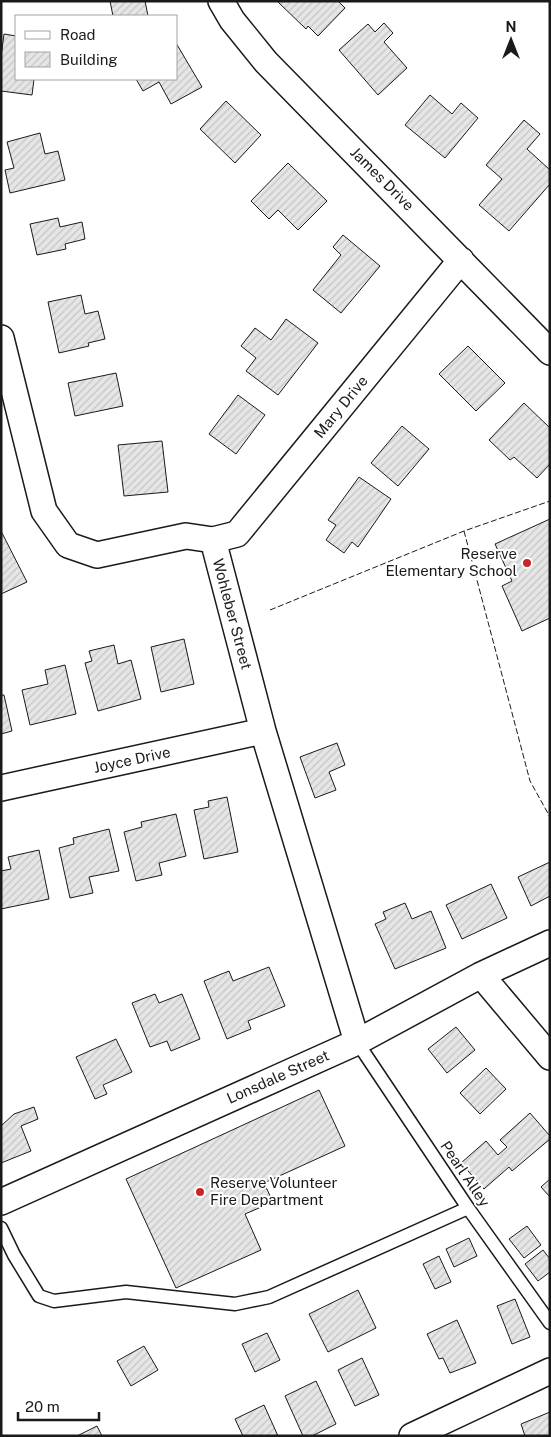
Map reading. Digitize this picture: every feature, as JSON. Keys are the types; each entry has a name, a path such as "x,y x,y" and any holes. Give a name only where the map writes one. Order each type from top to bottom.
{"street":[{"name":"James Drive","path":"221,1 232,20 266,62 550,352"},
{"name":"Mary Drive","path":"213,540 237,534 461,260"},
{"name":"Wohleber Street","path":"1,338 44,511 68,545 97,555 186,536 213,540 263,731 357,1042"},
{"name":"Joyce Drive","path":"1,788 263,731"},
{"name":"Lonsdale Street","path":"1,1202 357,1042 481,975 550,943"},
{"path":"481,975 550,1056"},
{"path":"412,1436 550,1371"}],"lane":[{"name":"Pearl Alley","path":"357,1042 468,1208 550,1323"},
{"path":"1,1228 14,1255 39,1296 54,1301 126,1292 236,1304 269,1298 468,1208"}],"building":[{"path":"110,1 145,1 148,15 113,15"},
{"path":"279,1 338,1 345,8 318,36 308,26 306,29"},
{"path":"384,23 393,33 384,42 407,68 378,95 339,50 368,24 375,32"},
{"path":"4,34 15,36 15,80 34,80 32,95 1,91 1,57"},
{"path":"178,46 202,87 171,104 159,82 143,91 137,80 178,80"},
{"path":"430,95 452,114 461,103 478,118 445,158 405,125"},
{"path":"226,101 261,135 235,163 200,129"},
{"path":"524,120 540,134 527,149 550,170 550,184 509,231 479,205 502,179 486,165"},
{"path":"40,133 45,154 58,151 65,180 10,193 5,170 14,168 7,142"},
{"path":"288,163 327,201 298,230 278,210 269,219 251,201"},
{"path":"58,218 60,227 82,222 85,239 65,244 66,249 37,255 30,224"},
{"path":"343,235 380,266 341,313 313,290 341,255 333,247"},
{"path":"81,295 85,314 98,311 105,339 88,343 89,346 59,353 48,302"},
{"path":"286,319 318,343 278,395 246,371 256,358 241,346 255,328 271,340"},
{"path":"468,346 505,383 476,411 439,374"},
{"path":"116,373 123,406 75,416 68,383"},
{"path":"238,395 265,415 236,454 209,434"},
{"path":"524,403 550,428 550,464 537,478 514,457 510,460 489,440"},
{"path":"402,426 429,449 398,486 371,463"},
{"path":"162,441 168,492 124,496 118,445"},
{"path":"359,477 391,499 358,547 352,542 344,553 326,540 336,525 328,520"},
{"name":"Reserve Elementary School","path":"550,519 550,618 522,631 502,586 512,581 495,544"},
{"path":"1,531 27,582 1,594"},
{"path":"184,639 194,684 161,692 151,647"},
{"path":"114,645 118,664 131,660 141,699 98,711 85,663 92,661 89,651"},
{"path":"65,665 76,714 30,725 22,690 48,684 45,670"},
{"path":"1,695 4,695 12,731 1,734"},
{"path":"337,743 345,765 329,772 336,790 315,798 300,757"},
{"path":"227,797 238,852 204,859 194,810 209,807 208,801"},
{"path":"176,814 186,856 159,863 162,875 136,881 124,832 142,827 141,822"},
{"path":"109,829 119,871 89,877 93,893 70,898 59,848 74,844 73,838"},
{"path":"39,850 49,899 1,909 1,871 11,869 8,857"},
{"path":"550,862 550,896 531,906 518,877"},
{"path":"491,884 507,918 462,939 446,905"},
{"path":"405,903 412,919 431,911 446,948 395,969 375,924 386,919 383,912"},
{"path":"269,967 285,1006 248,1021 251,1029 227,1039 204,981 229,971 233,981"},
{"path":"155,994 159,1003 182,994 200,1039 171,1051 167,1041 150,1047 132,1003"},
{"path":"456,1027 475,1050 447,1073 428,1049"},
{"path":"116,1039 132,1072 103,1085 107,1094 95,1099 76,1057"},
{"path":"486,1068 506,1089 480,1114 460,1093"},
{"name":"Reserve Volunteer Fire Department","path":"319,1090 345,1146 264,1183 273,1202 245,1214 261,1250 176,1288 126,1179"},
{"path":"34,1107 38,1119 21,1126 31,1151 1,1163 1,1126 14,1114"},
{"path":"530,1113 550,1136 550,1139 512,1171 509,1167 484,1189 461,1163 486,1141 498,1155 507,1147 500,1140"},
{"path":"550,1179 550,1197 541,1187"},
{"path":"527,1226 541,1245 524,1258 509,1239"},
{"path":"469,1238 477,1256 454,1267 446,1249"},
{"path":"543,1250 550,1259 550,1272 538,1281 525,1264"},
{"path":"439,1256 451,1282 435,1289 423,1264"},
{"path":"358,1290 376,1328 328,1352 309,1314"},
{"path":"515,1299 530,1337 512,1344 497,1306"},
{"path":"457,1320 476,1363 450,1373 443,1358 439,1359 427,1334"},
{"path":"267,1333 280,1360 255,1372 242,1344"},
{"path":"144,1346 158,1370 131,1386 117,1361"},
{"path":"362,1358 379,1395 355,1406 338,1370"},
{"path":"316,1381 336,1424 312,1436 303,1436 285,1396"},
{"path":"264,1405 278,1436 243,1436 235,1419"},
{"path":"550,1412 550,1436 525,1436 521,1424"},
{"path":"97,1426 102,1436 77,1436"}],"fence":[{"path":"270,610 464,531 550,501"},
{"path":"464,531 530,781 550,817"}],"place":[{"name":"Reserve Elementary School","path":"527,563"},
{"name":"Reserve Volunteer Fire Department","path":"200,1192"}]}
